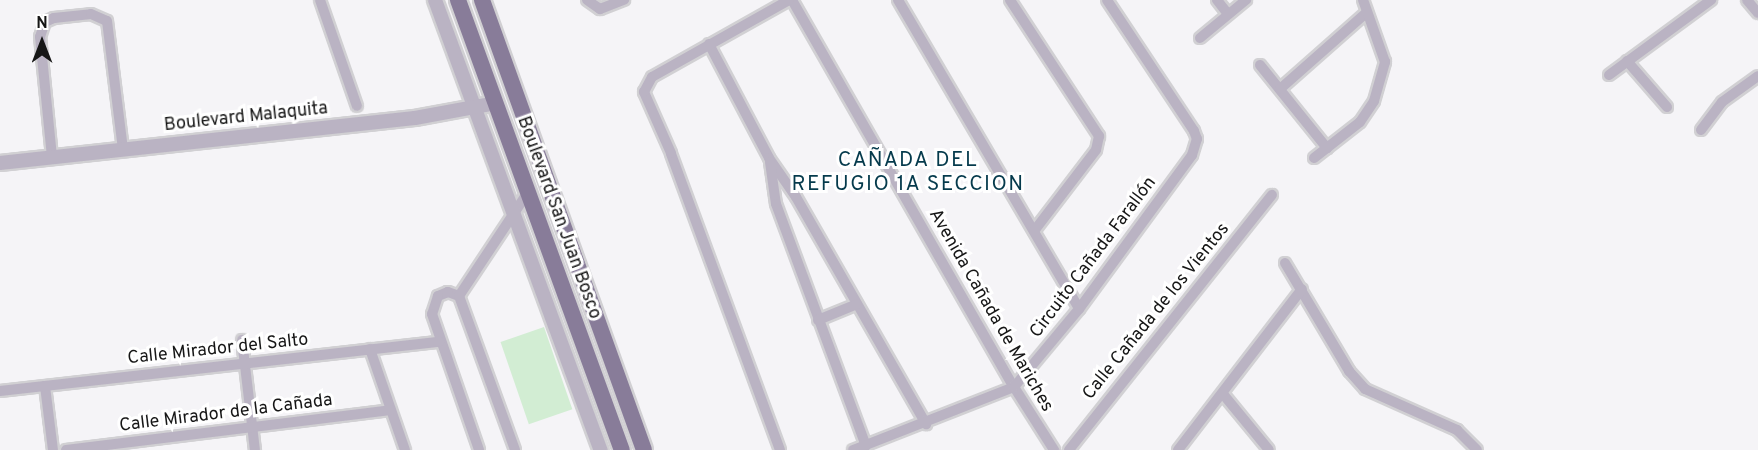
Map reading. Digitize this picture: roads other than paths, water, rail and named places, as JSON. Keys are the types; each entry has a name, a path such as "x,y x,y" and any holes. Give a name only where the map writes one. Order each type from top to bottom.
{"main road":[{"name":"Boulevard San Juan Bosco","path":"458,0 622,450"},
{"name":"Boulevard San Juan Bosco","path":"482,0 644,450"},
{"path":"544,233 564,226"}],"street":[{"path":"320,0 357,106"},
{"path":"435,0 602,450"},
{"path":"587,0 600,9 624,0"},
{"path":"780,450 671,153 644,92 652,77 790,0"},
{"name":"Avenida Cañada de Mariches","path":"790,0 1014,387 1054,450"},
{"path":"898,0 1079,309"},
{"path":"1010,0 1098,136 1096,150 1034,231"},
{"name":"Circuito Cañada Farallón","path":"853,450 926,424 1014,387 1079,309 1192,155 1197,140 1107,0"},
{"path":"1217,0 1228,14"},
{"path":"1200,39 1246,0"},
{"path":"1314,158 1369,112 1384,70 1384,53 1363,0"},
{"path":"1609,75 1711,0"},
{"path":"1747,0 1758,12"},
{"path":"1280,89 1367,12"},
{"path":"52,157 40,37 45,22 54,18 91,14 108,21 123,150"},
{"path":"709,44 769,158 796,197 926,424"},
{"path":"1627,61 1667,107"},
{"path":"1260,65 1327,148"},
{"path":"1701,130 1722,102 1758,76"},
{"name":"Boulevard Malaquita","path":"0,163 415,118 496,103"},
{"path":"769,158 776,204 866,446"},
{"path":"459,296 528,192"},
{"name":"Calle Cañada de los Vientos","path":"1069,450 1272,195"},
{"path":"1286,263 1349,371 1365,389 1457,430 1477,450"},
{"path":"1178,450 1302,289"},
{"path":"459,296 448,292 438,296 433,303 432,314 480,450"},
{"path":"459,296 515,450"},
{"path":"818,320 857,304"},
{"path":"242,340 255,450"},
{"name":"Calle Mirador del Salto","path":"0,391 440,342"},
{"path":"370,349 405,450"},
{"path":"45,386 53,450"},
{"path":"1223,394 1269,450"},
{"name":"Calle Mirador de la Cañada","path":"66,450 391,410"}],"district":[{"name":"CAÑADA DEL REFUGIO 1A SECCION","path":"908,173"}]}
